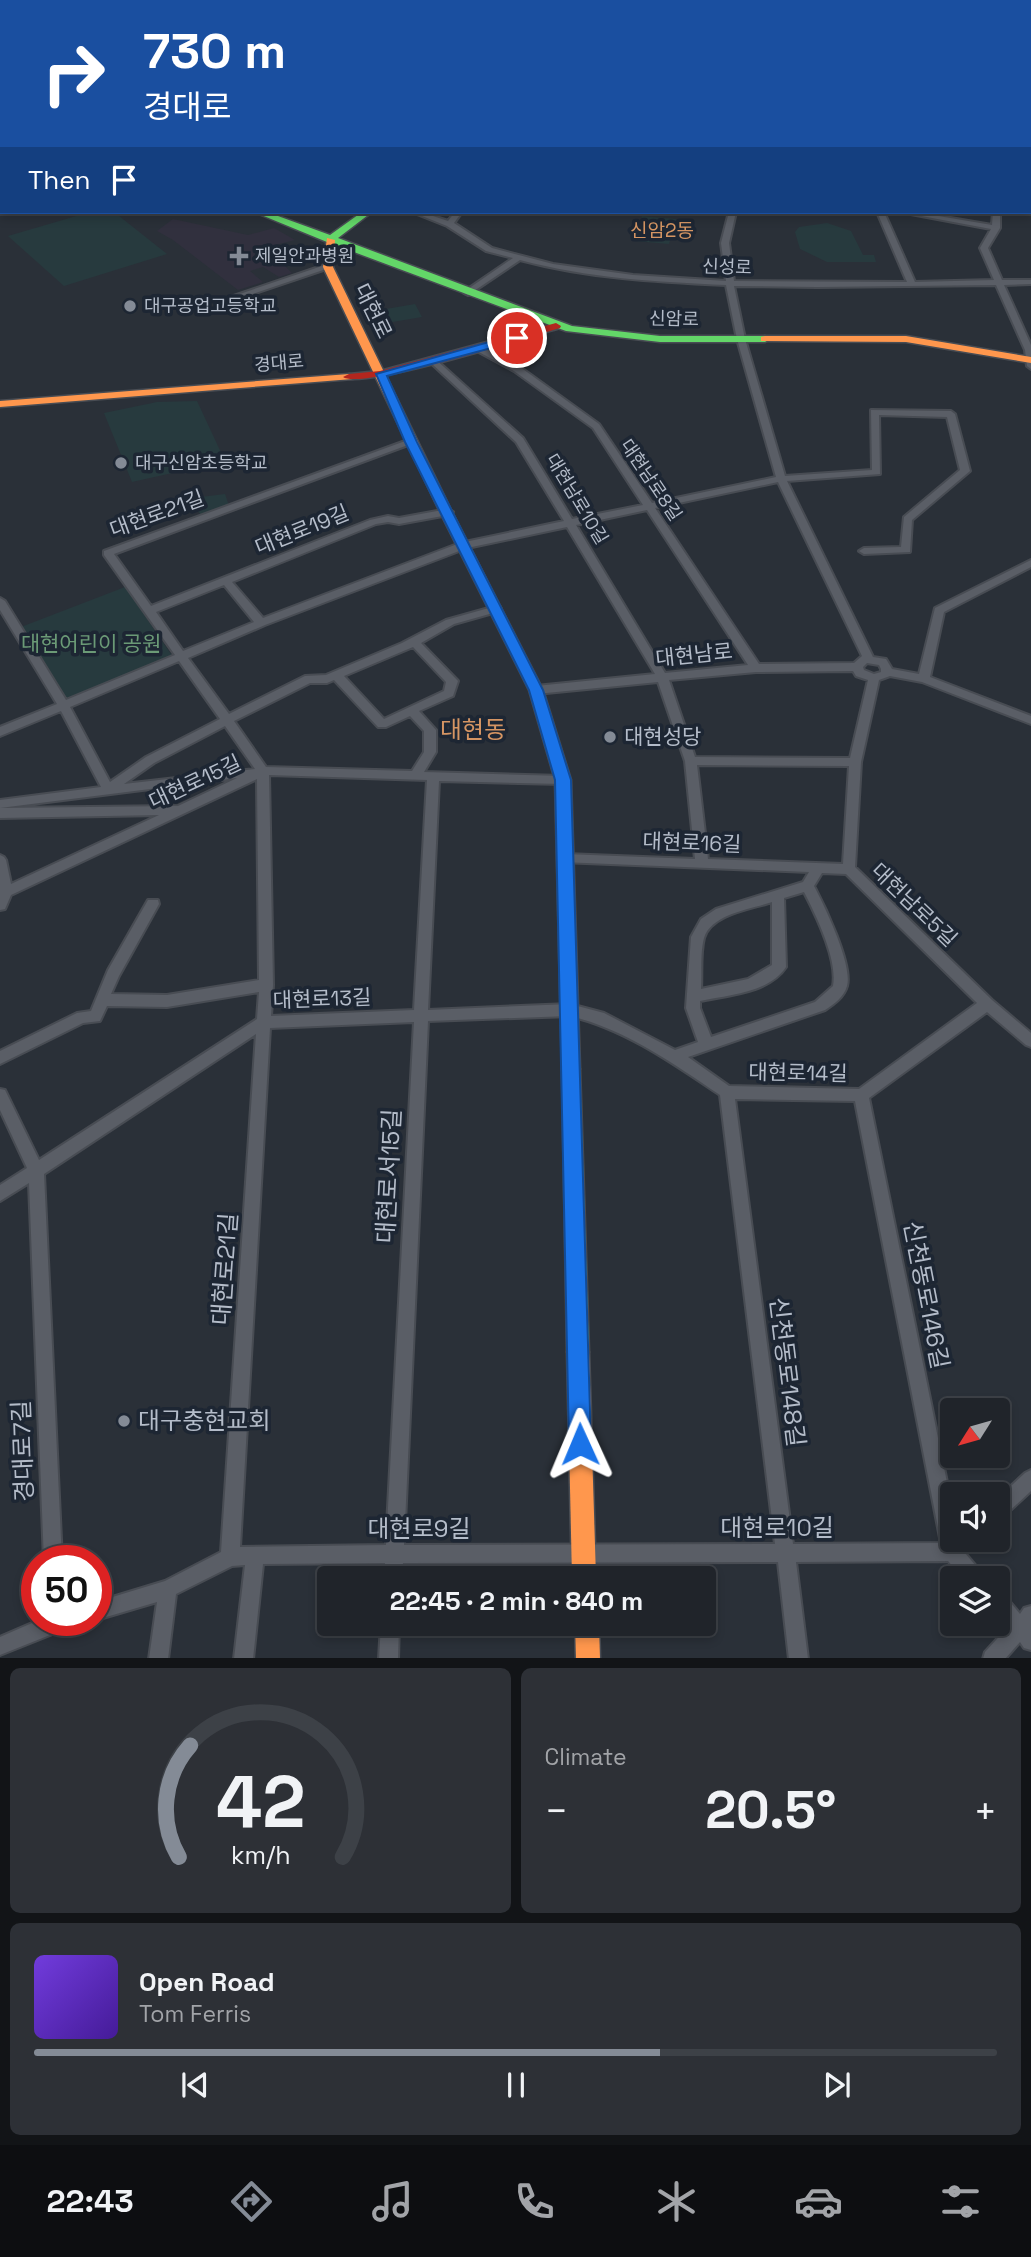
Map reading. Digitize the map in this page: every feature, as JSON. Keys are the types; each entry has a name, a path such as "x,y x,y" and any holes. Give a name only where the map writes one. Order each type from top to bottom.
{"main road":[{"name":"신암로","path":"264,214 556,326 656,339 906,338 1030,362"},
{"path":"328,267 330,240 365,214"},
{"name":"대현로","path":"328,267 411,442 536,690 563,780 584,1566"},
{"name":"경대로","path":"0,404 381,374 556,326"},
{"path":"587,1636 588,1658"}],"street":[{"path":"421,214 450,224 458,214"},
{"path":"732,214 725,243 730,284 741,339 781,479 868,658"},
{"path":"881,214 911,282"},
{"path":"916,214 996,228"},
{"path":"997,214 996,228 984,248 1029,350 1030,362"},
{"name":"신성로","path":"450,224 457,233 517,259 614,276 730,284 1031,282"},
{"path":"468,293 517,259"},
{"path":"220,302 328,267"},
{"name":"대현남로8길","path":"480,349 517,369 596,426 757,668"},
{"name":"대현남로10길","path":"435,361 520,440 662,677 691,761 702,864"},
{"path":"0,732 261,623 464,545 781,479 877,472 874,412 951,414 965,471 907,519 906,550 864,551"},
{"name":"대현로21길","path":"230,1557 266,985 263,771 108,553 276,494 411,442"},
{"name":"대현로19길","path":"149,611 373,522 388,519 399,521 448,512"},
{"path":"924,679 939,610 1031,563"},
{"path":"225,580 261,623"},
{"path":"0,601 64,706 108,789"},
{"path":"108,789 150,760 309,679 336,675 450,622 496,609"},
{"path":"336,675 382,724 412,711 449,693 452,681 413,641"},
{"path":"868,658 882,662 887,672 883,677 874,678 864,676 857,667 860,661 868,658"},
{"name":"대현남로","path":"536,690 757,668 857,667"},
{"path":"887,672 924,679 1031,720"},
{"name":"대현남로5길","path":"874,678 855,762 849,869 987,1004 1031,1041"},
{"path":"412,711 430,730 430,752 415,776"},
{"path":"691,761 855,762"},
{"path":"0,804 263,771"},
{"name":"대현로15길","path":"3,899 179,810 263,771 563,780"},
{"name":"대현로서15길","path":"394,1566 433,776"},
{"path":"0,813 179,810"},
{"name":"대현로16길","path":"565,859 849,869"},
{"path":"0,860 3,899"},
{"path":"707,1046 693,1008 698,937 706,923 721,913 807,886 818,868"},
{"name":"대현로14길","path":"674,1056 820,1006 836,994 841,983 839,961 829,940 822,911 807,886"},
{"path":"694,996 746,986 769,977 779,967 778,895"},
{"path":"0,1058 82,1017 95,1017 113,974 153,904"},
{"path":"102,1000 167,1001 266,985"},
{"name":"대현로14길","path":"570,1010 598,1017 674,1056 727,1092 862,1095 987,1004"},
{"name":"대현로13길","path":"0,1194 263,1022 570,1010"},
{"name":"신천동로148길","path":"727,1092 799,1658"},
{"name":"경대로7길","path":"0,1095 36,1171 52,1545"},
{"name":"신천동로146길","path":"862,1095 945,1482"},
{"path":"1010,1499 1031,1479"},
{"name":"대현로10길","path":"583,1552 785,1553 940,1547"},
{"name":"대현로9길","path":"112,1606 168,1589 230,1557 583,1552"},
{"path":"243,1658 255,1555"},
{"path":"158,1658 168,1589"},
{"path":"992,1658 1027,1628 1010,1613"},
{"path":"0,1646 23,1636"},
{"path":"388,1658 389,1636"}],"shaded area":[{"name":"제일안과병원","path":"173,219 248,235 274,228 295,240 275,245 287,260 281,262 292,273 279,277 263,267 250,271 263,282 238,290 173,240 157,231"}],"green space":[{"path":"83,214 117,214 167,254 64,286 8,236"},
{"path":"642,216 676,219 669,244 635,241"},
{"path":"827,223 851,231 863,255 874,255 876,262 827,262 800,249 795,232 799,227"},
{"path":"415,304 422,317 375,325 368,312"},
{"path":"197,401 224,459 222,462 132,482 104,413 157,402"},
{"path":"225,494 229,506 202,516 192,504 177,505 176,500"},
{"name":"대현어린이 공원","path":"125,587 173,657 65,700 21,627"}],"traffic: fast":[{"path":"264,214 570,329 660,339 765,339"},
{"path":"330,240 365,214"},
{"path":"571,1069 578,1352"}],"traffic: slow":[{"path":"330,240 328,267 445,510"},
{"path":"765,339 906,339 1031,360"},
{"path":"0,404 349,377"},
{"path":"578,1352 584,1566"},
{"path":"587,1636 588,1658"}],"traffic: jam":[{"path":"349,377 381,374 556,326"},
{"path":"445,510 536,690 563,780 571,1069"}],"place":[{"name":"제일안과병원","path":"239,256"},
{"name":"대구공업고등학교","path":"130,306"},
{"name":"대구신암초등학교","path":"121,463"},
{"name":"대현성당","path":"610,737"},
{"name":"대구충현교회","path":"124,1421"}],"district":[{"name":"신암2동","path":"662,230"},
{"name":"대현동","path":"473,730"}],"route":[{"path":"517,338 381,374 411,442 536,690 563,780 580,1444"}]}
